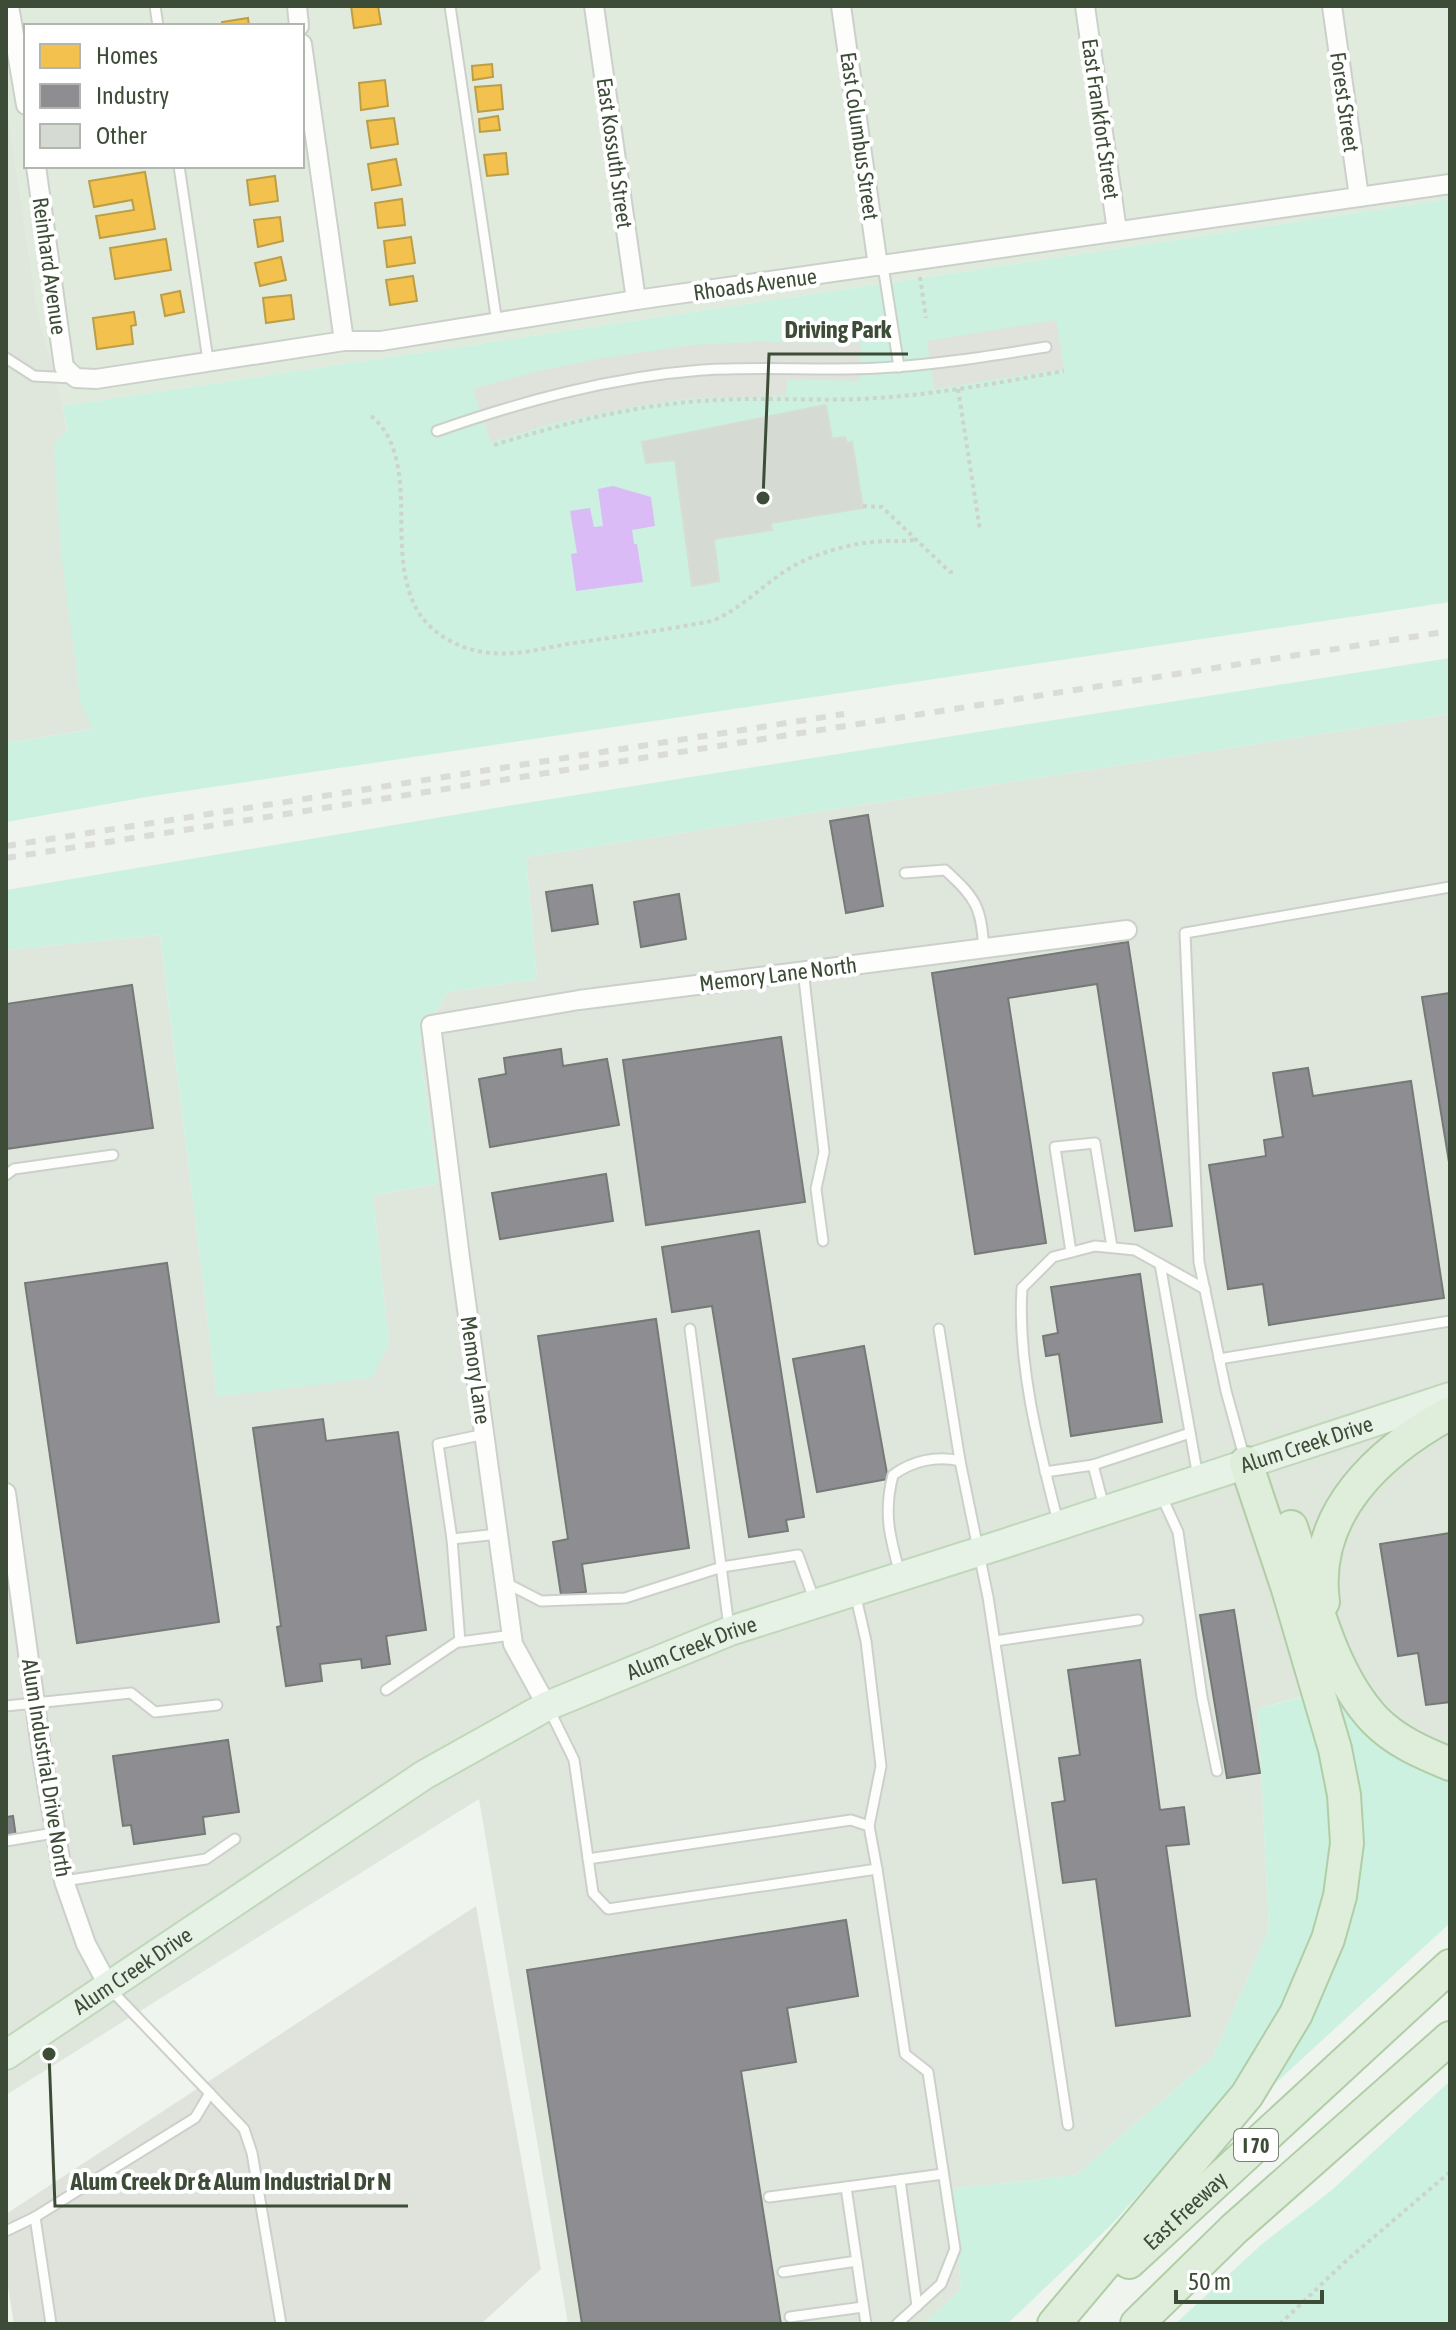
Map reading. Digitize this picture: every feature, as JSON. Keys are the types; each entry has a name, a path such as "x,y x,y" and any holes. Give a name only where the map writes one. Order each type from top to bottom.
{"highway":[{"path":"1331,1644 1321,1588 1324,1560 1332,1533 1348,1500 1367,1472 1389,1452 1450,1413"},
{"path":"1246,1463 1275,1482 1342,1672 1376,1721 1397,1739 1450,1764"},
{"path":"1054,2324 1247,2095 1296,2014 1328,1939 1340,1896 1347,1843 1344,1795 1335,1749 1288,1589 1246,1463"},
{"name":"East Freeway","path":"1062,2324 1450,1966"},
{"name":"I 70","path":"1137,2324 1234,2229 1450,2038"}],"main road":[{"name":"Alum Creek Drive","path":"6,2055 300,1855 424,1775 547,1706 730,1631 1450,1397"}],"street":[{"path":"9,6 24,93"},
{"name":"East Kossuth Street","path":"594,6 636,300"},
{"name":"East Columbus Street","path":"841,6 880,266"},
{"name":"East Frankfort Street","path":"1085,6 1117,231"},
{"name":"Forest Street","path":"1332,6 1359,197"},
{"path":"304,58 344,341"},
{"name":"Reinhard Avenue","path":"36,168 70,372"},
{"name":"Rhoads Avenue","path":"70,372 96,379 344,341 381,341 636,300 1450,184"},
{"name":"Memory Lane North","path":"431,1025 579,1000 1127,930"},
{"name":"Memory Lane","path":"431,1025 513,1644 547,1706"},
{"name":"Alum Industrial Drive North","path":"6,1493 54,1833 64,1881 86,1944 109,1987"}],"lane":[{"path":"450,6 497,324"},
{"path":"179,168 208,360"},
{"path":"880,266 899,367"},
{"path":"437,431 498,410 615,381 701,370 939,364 1046,347"},
{"path":"6,358 34,376 70,372"},
{"path":"905,873 945,870 969,892 982,920 984,950"},
{"path":"1246,1463 1219,1359 1199,1262 1185,933 1450,887"},
{"path":"803,970 824,1152 816,1189 823,1241"},
{"path":"1071,1252 1055,1147 1095,1143 1112,1247"},
{"path":"6,1175 14,1169 113,1155"},
{"path":"1059,1525 1045,1472 1020,1322 1022,1288 1053,1257 1095,1246 1135,1250 1205,1289"},
{"path":"1160,1264 1199,1479"},
{"path":"1219,1359 1450,1321"},
{"path":"690,1329 730,1631"},
{"path":"939,1329 960,1461 995,1641 1068,2125"},
{"path":"1045,1472 1093,1465 1190,1433"},
{"path":"460,1640 452,1539 438,1444 485,1434"},
{"path":"900,1576 888,1529 887,1506 893,1475 921,1461 960,1461"},
{"path":"1093,1465 1104,1510"},
{"path":"1159,1492 1178,1532 1202,1697 1217,1771"},
{"path":"452,1539 498,1534"},
{"path":"505,1583 541,1601 625,1598 722,1567 798,1555 815,1602"},
{"path":"854,1590 866,1641 881,1766 869,1826 905,2054 928,2072 955,2249 941,2284 897,2324"},
{"path":"995,1641 1138,1620"},
{"path":"460,1640 512,1635"},
{"path":"386,1690 460,1640"},
{"path":"6,1706 131,1693 155,1712 217,1705"},
{"path":"547,1706 574,1760 593,1893 608,1909 877,1869"},
{"path":"588,1859 851,1820 869,1826"},
{"path":"6,1841 54,1833"},
{"path":"64,1881 206,1859 235,1839"},
{"path":"109,1987 244,2129 252,2153 281,2324"},
{"path":"6,2231 35,2217 195,2118 210,2093"},
{"path":"769,2197 943,2174"},
{"path":"900,2180 917,2306"},
{"path":"846,2187 866,2324"},
{"path":"35,2217 51,2324"},
{"path":"783,2272 857,2261"},
{"path":"790,2317 863,2307"}],"path":[{"path":"918,260 926,318"},
{"path":"494,445 587,418 676,403 732,399 875,399 1064,371"},
{"path":"958,389 980,530"},
{"path":"371,416 382,424 397,462 402,566 416,609 428,626 445,638 484,653 539,649 712,621 731,613 798,563 857,544 917,539"},
{"path":"863,506 882,507 950,572 954,572"},
{"path":"1280,2324 1347,2260 1450,2172"}],"shaded area":[{"path":"6,6 1450,6 1450,199 63,406 38,314 6,101"},
{"path":"6,101 38,314 63,406 110,726 6,743"},
{"path":"1056,320 1064,369 934,389 927,341"},
{"path":"861,343 860,381 787,379 786,396 685,399 637,406 550,424 491,442 473,389 591,360 692,345"},
{"path":"613,486 651,497 655,526 632,530 643,582 576,591 571,554 577,553 570,511 590,508 594,527 603,526 598,489"},
{"path":"1450,714 1450,1751 1419,1738 1361,1680 1258,1709 1269,1929 1213,2057 1076,2175 953,2189 961,2290 924,2324 568,2324 479,1799 6,2095 6,950 160,935 217,1397 389,1344 373,1195 438,1184 419,1041 448,992 537,979 526,857"},
{"path":"476,1906 541,2269 481,2324 14,2324 6,2275 6,2214"}],"green space":[{"path":"1450,199 1450,602 152,796 6,822 6,743 93,729 81,705 61,552 54,444 67,431 63,406"},
{"path":"1450,658 1450,714 526,857 537,979 448,992 419,1041 438,1184 373,1195 389,1344 371,1378 217,1397 160,935 6,950 6,890 513,805"},
{"path":"1332,1688 1450,1776 1450,1923 1268,2090 1344,1922"},
{"path":"1309,1695 1337,1839 1318,1929 1295,1986 1233,2091 1111,2225 1007,2324 924,2324 961,2290 952,2189 1076,2175 1213,2057 1269,1929 1258,1709"},
{"path":"1450,2081 1450,2324 1175,2324 1262,2244 1332,2190"}],"building: Homes":[{"path":"351,6 378,6 381,24 354,28"},
{"path":"248,18 249,24 222,24"},
{"path":"492,64 493,77 473,80 472,66"},
{"path":"385,80 388,106 361,110 359,83"},
{"path":"501,85 503,109 478,112 475,87"},
{"path":"498,116 500,130 480,132 479,119"},
{"path":"394,118 398,144 371,148 367,121"},
{"path":"506,153 508,174 487,176 484,155"},
{"path":"396,159 401,185 372,190 368,164"},
{"path":"145,172 155,229 100,238 96,216 134,210 132,200 94,207 89,181"},
{"path":"275,176 278,201 250,205 247,180"},
{"path":"402,199 405,225 378,228 375,203"},
{"path":"280,217 283,241 258,247 254,220"},
{"path":"411,237 415,263 387,267 384,241"},
{"path":"166,239 171,270 115,279 110,248"},
{"path":"281,257 286,280 260,286 255,263"},
{"path":"413,276 417,301 390,305 386,280"},
{"path":"180,291 184,312 165,316 161,295"},
{"path":"291,295 294,319 266,323 263,298"},
{"path":"134,312 136,325 131,326 133,344 97,349 93,318"}],"building: Industry":[{"path":"868,815 883,906 846,913 830,821"},
{"path":"592,885 598,924 552,931 546,892"},
{"path":"679,894 686,939 641,947 634,902"},
{"path":"1128,942 1172,1226 1135,1231 1097,984 1008,998 1046,1243 975,1254 932,973"},
{"path":"132,985 153,1128 6,1149 6,1004"},
{"path":"1450,993 1450,1168 1422,997"},
{"path":"781,1037 805,1202 646,1225 623,1060"},
{"path":"561,1049 563,1066 607,1059 619,1125 490,1147 479,1079 506,1074 504,1058"},
{"path":"1308,1068 1313,1096 1411,1081 1444,1298 1269,1325 1263,1284 1228,1289 1209,1165 1266,1156 1264,1140 1283,1137 1273,1073"},
{"path":"606,1174 613,1221 500,1239 492,1193"},
{"path":"759,1231 804,1517 786,1520 788,1531 749,1537 712,1306 672,1312 662,1247"},
{"path":"167,1263 219,1622 77,1643 25,1283"},
{"path":"1140,1274 1162,1422 1071,1436 1059,1354 1046,1356 1043,1336 1058,1333 1051,1287"},
{"path":"656,1319 689,1548 582,1564 586,1592 561,1595 553,1542 568,1539 538,1336"},
{"path":"864,1346 888,1479 817,1492 793,1359"},
{"path":"323,1419 326,1441 398,1432 426,1630 386,1636 390,1664 362,1668 361,1659 320,1664 322,1681 286,1686 277,1627 281,1626 253,1428"},
{"path":"1450,1533 1450,1702 1426,1705 1418,1653 1398,1656 1380,1544"},
{"path":"1234,1610 1260,1773 1227,1778 1200,1615"},
{"path":"1140,1660 1160,1810 1184,1807 1189,1844 1166,1846 1190,2016 1116,2026 1096,1879 1063,1883 1052,1803 1065,1801 1059,1758 1080,1755 1068,1670"},
{"path":"228,1740 239,1812 203,1817 205,1834 134,1844 131,1825 123,1826 113,1756"},
{"path":"6,1812 7,1817 13,1816 16,1837 6,1838"},
{"path":"846,1920 858,1996 787,2008 796,2062 741,2071 781,2324 582,2324 527,1970"}],"building: Other":[{"path":"826,405 832,439 845,437 847,443 852,442 863,508 771,523 772,530 714,539 719,581 692,586 675,460 646,463 642,442"}],"railway":[{"path":"6,858 1450,631"},
{"path":"6,846 844,714"}],"place":[{"name":"Driving Park","path":"763,498"},
{"name":"Alum Creek Dr & Alum Industrial Dr N","path":"49,2054"}]}
